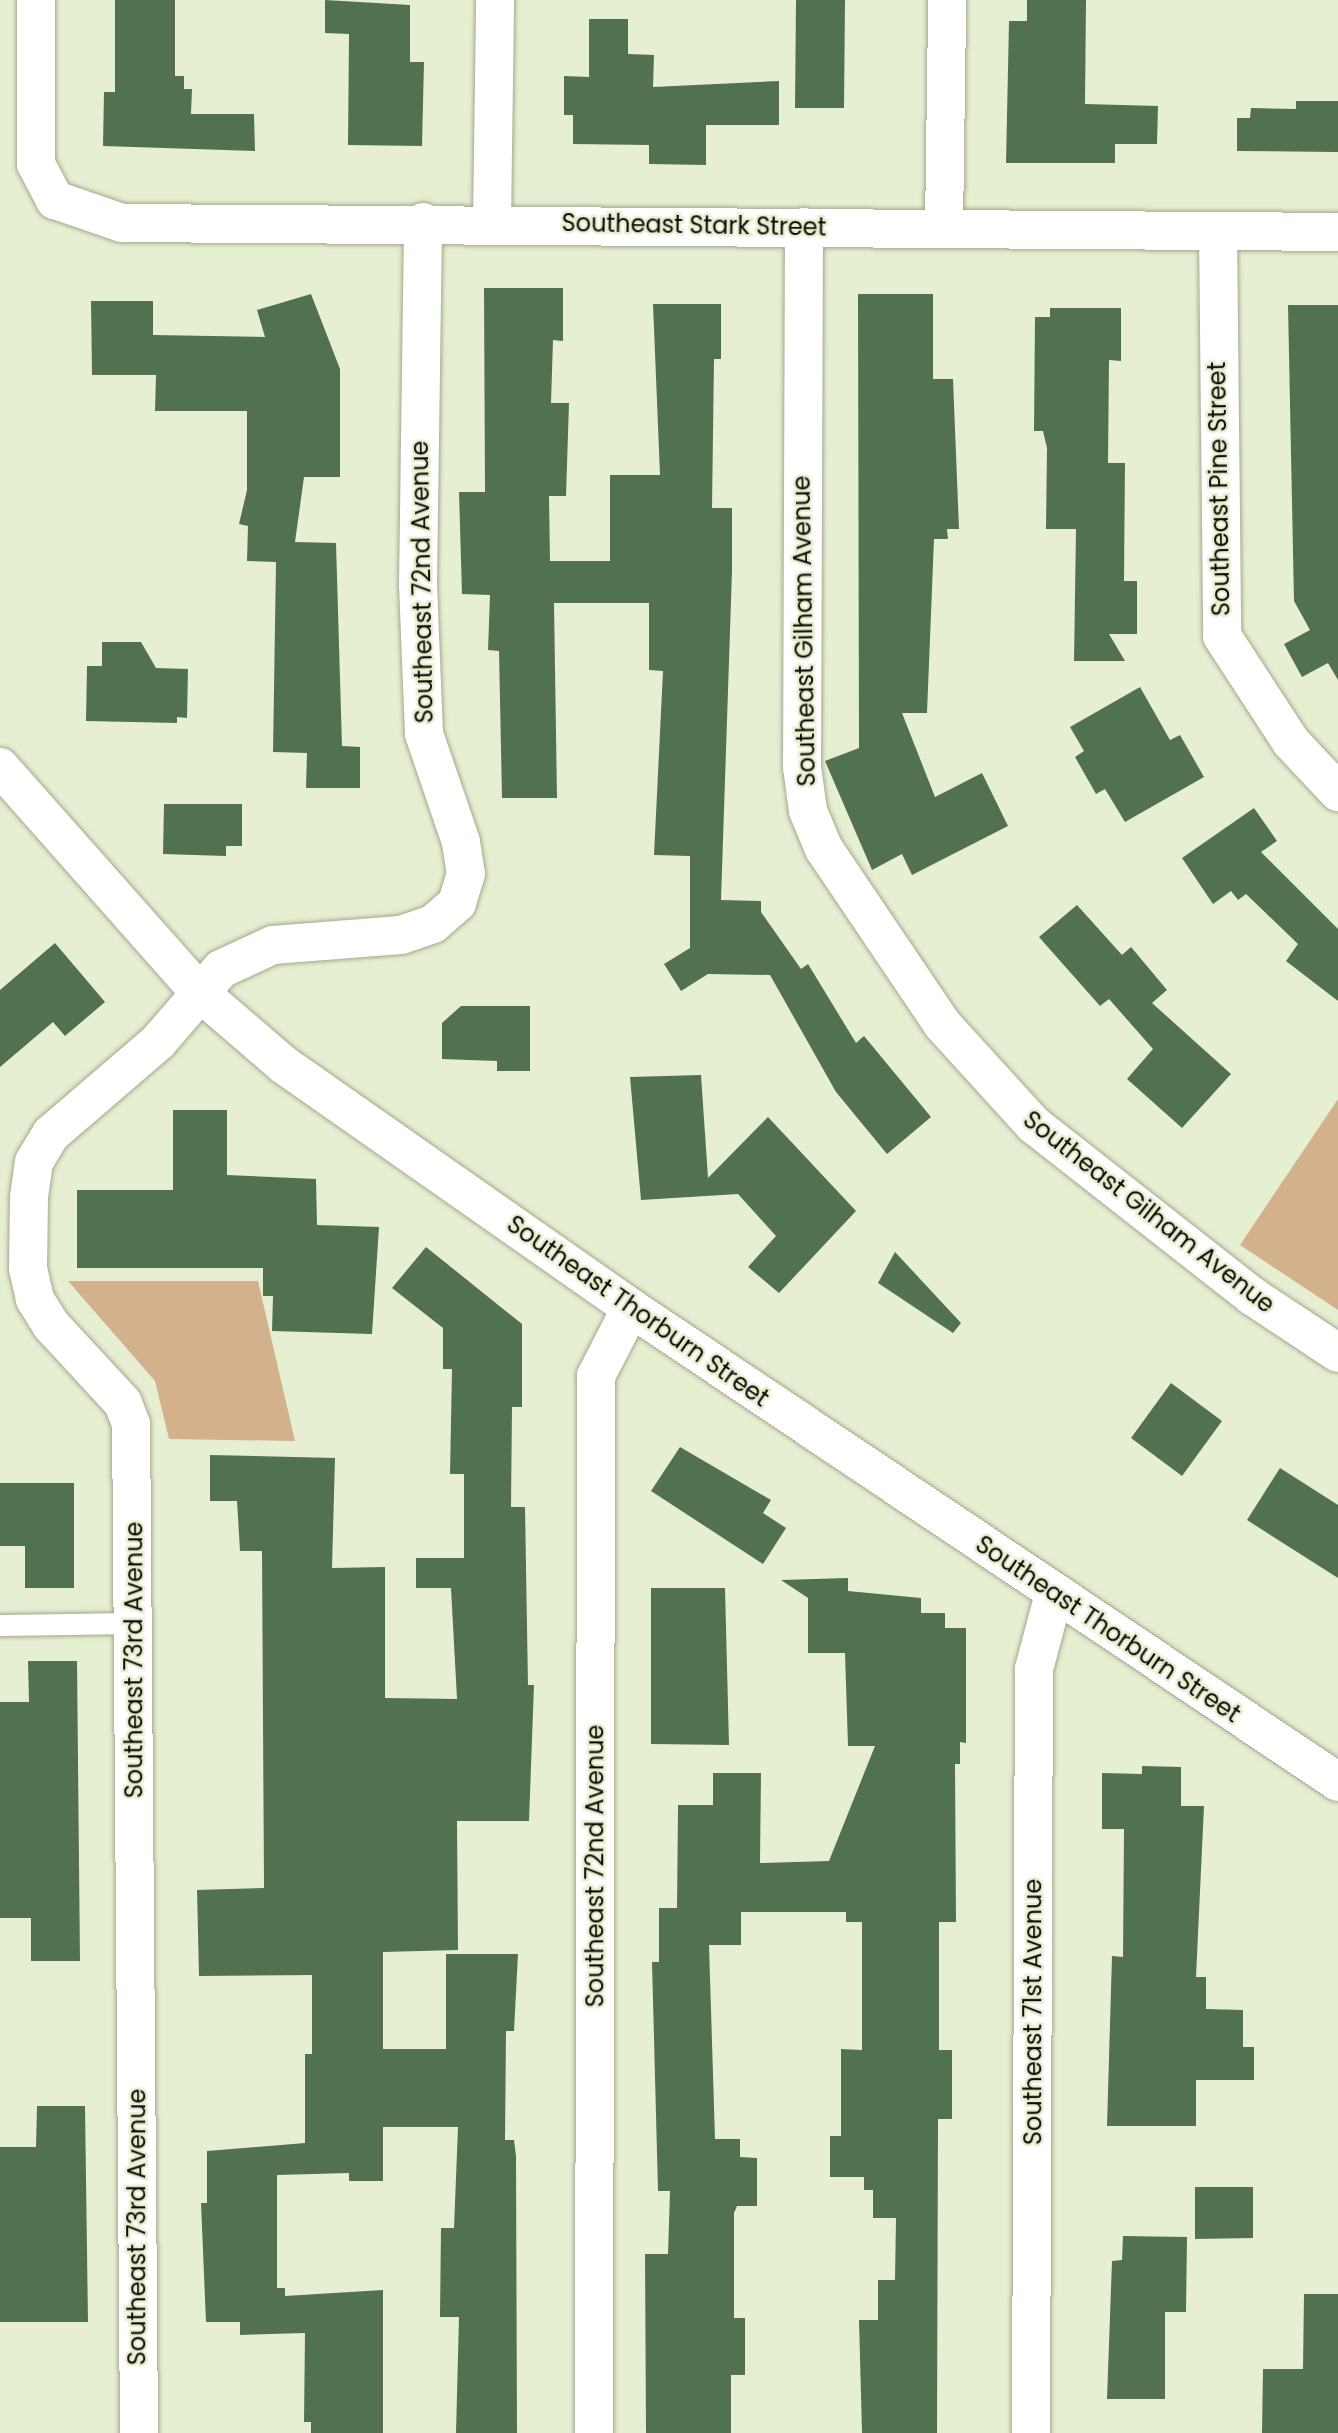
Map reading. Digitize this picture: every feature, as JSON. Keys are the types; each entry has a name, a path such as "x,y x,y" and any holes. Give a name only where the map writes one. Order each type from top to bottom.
{"street":[{"name":"Southeast Stark Street","path":"36,0 35,154 55,200 87,216 122,223 423,222 1338,232"},
{"path":"492,223 495,0"},
{"path":"944,228 947,0"},
{"name":"Southeast 72nd Avenue","path":"198,991 221,969 273,945 401,935 433,924 457,903 466,874 461,842 424,734 418,584 423,222"},
{"name":"Southeast Gilham Avenue","path":"804,227 802,767 808,811 824,849 942,1024 1034,1125 1252,1296 1338,1353"},
{"name":"Southeast Pine Street","path":"1218,232 1222,636 1291,742 1338,792"},
{"name":"Southeast Thorburn Street","path":"0,767 198,991 285,1065 631,1308 1338,1782"},
{"name":"Southeast 73rd Avenue","path":"139,2433 131,1424 123,1403 51,1325 35,1299 28,1269 29,1197 34,1162 51,1134 158,1042 198,991"},
{"name":"Southeast 72nd Avenue","path":"593,2433 596,1376 631,1308"},
{"name":"Southeast 71st Avenue","path":"1031,2433 1034,1669 1055,1594"}],"lane":[{"path":"0,1625 134,1623"}],"shaded area":[{"path":"1338,1099 1338,1310 1240,1245"},
{"path":"68,1281 258,1281 295,1441 169,1439 155,1381"}],"building":[{"path":"115,0 175,0 175,76 184,76 184,89 192,89 191,114 254,114 255,151 103,146 104,92 115,92"},
{"path":"325,0 410,5 410,62 424,62 422,146 348,145 349,34 325,33"},
{"path":"796,0 845,0 844,108 795,108"},
{"path":"1027,0 1086,0 1085,104 1158,106 1157,144 1115,144 1115,163 1006,163 1009,21 1027,21"},
{"path":"589,19 628,19 628,54 654,55 653,87 779,81 779,125 706,125 706,165 649,164 649,145 573,144 573,115 564,115 564,76 589,77"},
{"path":"1296,101 1338,101 1338,152 1237,151 1237,118 1250,118 1251,108 1296,109"},
{"path":"484,288 563,288 563,341 553,340 551,403 569,403 566,496 549,496 550,561 610,561 610,475 660,475 653,304 721,304 721,359 714,359 712,508 732,508 732,571 721,900 761,901 761,912 801,969 808,964 856,1043 864,1036 931,1117 887,1154 836,1092 770,975 708,974 681,991 664,964 690,948 690,856 654,855 663,671 649,670 649,603 554,603 557,798 502,798 499,651 488,650 490,595 462,594 459,492 485,492"},
{"path":"311,294 340,369 340,477 304,477 295,542 336,543 342,746 360,747 360,788 306,788 307,753 273,752 276,562 247,561 248,526 239,524 247,490 247,411 155,411 156,375 92,375 91,301 153,301 153,335 265,337 257,310"},
{"path":"858,294 933,294 933,379 953,379 959,529 947,529 948,539 934,539 927,713 902,713 935,797 982,773 1008,826 912,875 902,854 872,870 825,761 859,748"},
{"path":"1288,305 1338,305 1338,680 1328,663 1302,677 1284,644 1310,630 1294,601"},
{"path":"1050,308 1121,308 1121,361 1109,360 1108,463 1125,463 1124,581 1137,581 1137,634 1109,634 1125,661 1074,661 1076,529 1046,529 1047,448 1043,431 1034,431 1035,317 1050,317"},
{"path":"102,642 141,642 156,668 188,669 187,718 177,717 177,723 86,721 87,666 102,666"},
{"path":"1140,687 1170,740 1180,735 1204,777 1125,822 1105,789 1096,794 1075,757 1084,751 1070,727"},
{"path":"164,804 242,804 242,846 226,846 226,856 163,854"},
{"path":"1254,808 1277,841 1261,852 1338,929 1338,1001 1286,961 1298,944 1246,894 1238,900 1231,891 1213,904 1182,858"},
{"path":"1077,905 1122,955 1131,947 1167,990 1152,1003 1231,1074 1182,1128 1127,1079 1153,1049 1109,999 1100,1006 1039,937"},
{"path":"55,943 105,1002 65,1036 53,1022 0,1067 0,990"},
{"path":"461,1006 530,1006 530,1071 497,1071 497,1061 442,1059 442,1023"},
{"path":"701,1075 708,1178 768,1117 856,1211 779,1293 748,1267 776,1236 738,1194 641,1200 630,1077"},
{"path":"173,1110 227,1110 227,1175 316,1179 317,1225 379,1227 372,1334 272,1331 273,1296 263,1296 263,1268 77,1268 77,1190 173,1190"},
{"path":"426,1247 522,1324 522,1407 512,1407 511,1507 525,1507 528,1685 534,1685 529,1821 457,1821 458,1950 383,1952 383,2049 446,2049 446,1954 518,1954 514,2031 506,2031 505,2140 514,2140 516,2156 517,2433 456,2433 459,2317 440,2317 441,2228 454,2228 458,2127 383,2127 383,2181 349,2181 349,2173 277,2175 277,2288 285,2288 285,2296 383,2290 383,2433 311,2433 311,2422 304,2422 305,2333 240,2335 240,2322 206,2322 201,2203 207,2203 207,2151 305,2143 305,2054 312,2054 312,1975 199,1976 197,1890 264,1888 262,1551 240,1551 237,1501 210,1501 210,1455 335,1458 332,1568 385,1567 385,1698 457,1699 451,1588 416,1588 416,1558 464,1558 464,1474 450,1474 452,1369 443,1369 443,1328 392,1288"},
{"path":"895,1252 961,1323 953,1333 878,1283"},
{"path":"1171,1383 1222,1421 1182,1476 1131,1438"},
{"path":"680,1447 771,1500 763,1513 786,1528 763,1564 651,1491"},
{"path":"1280,1468 1338,1505 1338,1578 1247,1520"},
{"path":"0,1483 74,1483 74,1588 25,1588 25,1546 0,1546"},
{"path":"848,1578 848,1591 921,1598 921,1613 945,1613 945,1628 966,1628 966,1743 960,1742 960,1764 955,1764 956,1922 939,1922 939,2050 952,2050 952,2119 938,2119 937,2433 862,2433 859,2320 878,2320 878,2280 895,2280 896,2218 873,2218 873,2190 864,2190 864,2177 830,2177 830,2136 841,2136 841,2049 862,2050 862,1922 846,1922 846,1912 741,1912 741,1945 709,1945 715,2139 740,2139 740,2157 757,2158 757,2206 737,2206 734,2213 734,2318 745,2318 745,2375 731,2375 731,2433 646,2433 645,2254 668,2254 670,2191 658,2191 652,1962 659,1962 659,1908 677,1908 678,1805 713,1805 713,1773 761,1773 760,1863 829,1861 875,1746 848,1746 845,1653 808,1653 808,1598 781,1580"},
{"path":"651,1588 725,1588 729,1745 651,1744"},
{"path":"28,1661 77,1661 80,1961 31,1961 31,1918 0,1918 0,1702 29,1702"},
{"path":"1142,1766 1181,1767 1181,1806 1204,1806 1196,1977 1206,1977 1206,2009 1243,2010 1243,2047 1254,2047 1254,2080 1196,2080 1196,2126 1107,2126 1112,1956 1123,1957 1124,1829 1102,1829 1102,1773 1142,1774"},
{"path":"37,2106 85,2106 88,2322 0,2322 0,2147 36,2147"},
{"path":"1195,2187 1253,2187 1253,2238 1195,2239"},
{"path":"1123,2236 1187,2237 1186,2312 1165,2312 1165,2399 1107,2399 1112,2261 1122,2260"},
{"path":"1304,2294 1338,2294 1338,2433 1262,2433 1263,2369 1303,2369"}]}
